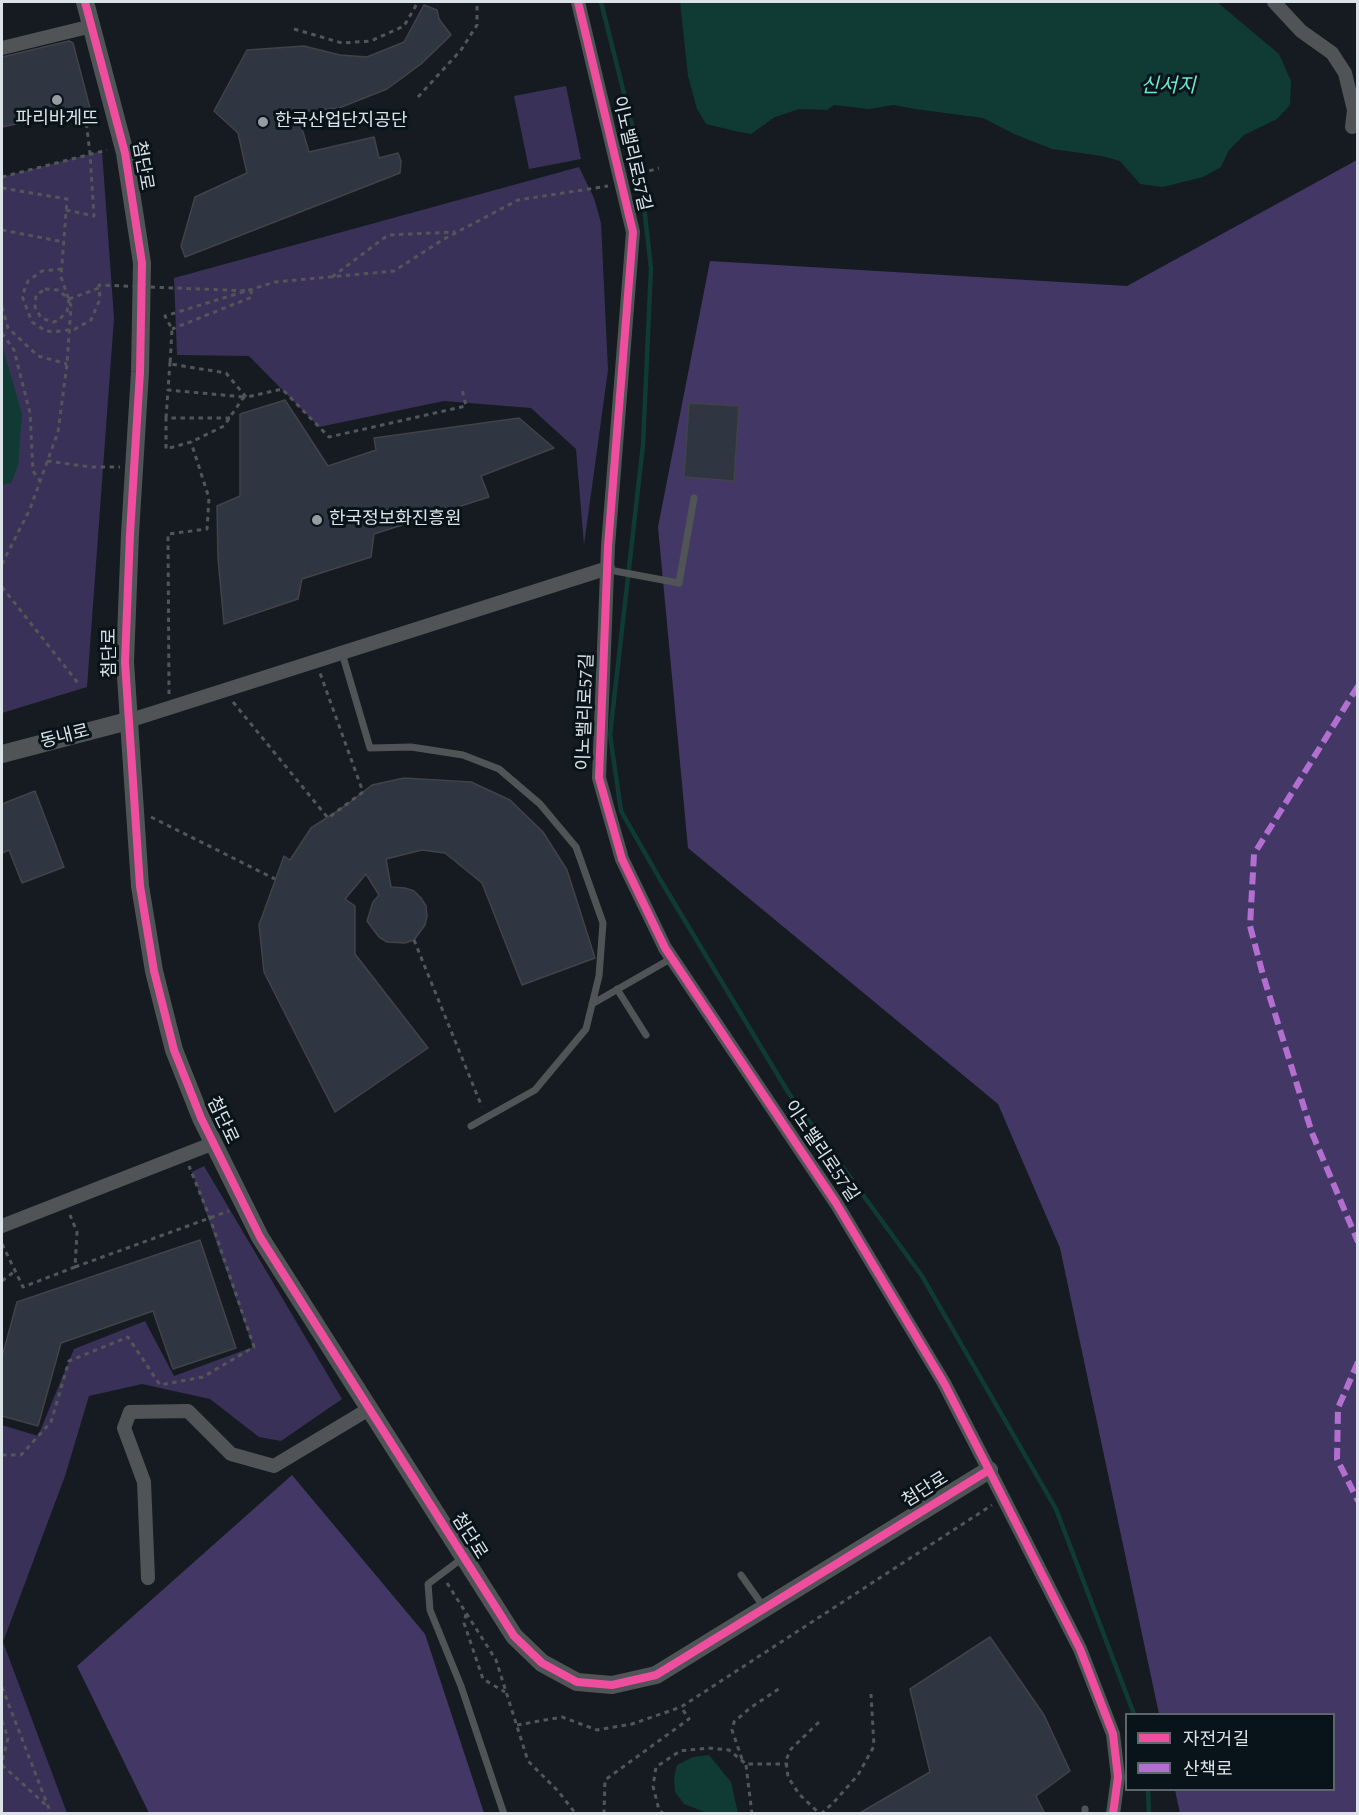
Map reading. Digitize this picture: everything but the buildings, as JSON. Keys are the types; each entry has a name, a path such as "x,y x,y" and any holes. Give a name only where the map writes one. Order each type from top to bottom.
{"street":[{"name":"첨단로","path":"85,2 123,146 142,263 140,372 124,662 140,886 154,971 174,1050 214,1143 260,1237 514,1636 543,1663 577,1682 612,1685 656,1675 989,1470"},
{"name":"이노밸리로57길","path":"578,2 633,232 606,568 599,778 622,859 672,958 836,1203 944,1383 989,1470 1080,1649 1113,1734 1118,1777 1113,1814"},
{"path":"1274,2 1301,32 1332,53 1339,63 1345,73 1354,110 1352,127"},
{"path":"2,48 92,26"},
{"path":"128,722 606,568"},
{"name":"동내로","path":"2,754 128,722"},
{"path":"2,1226 214,1143"},
{"path":"148,1578 144,1482 124,1428 130,1412 188,1412 231,1454 273,1466 369,1408"}],"lane":[{"path":"606,568 679,583 694,498"},
{"path":"342,653 370,748 411,747 463,755 499,769 540,804 576,847 603,923 599,976 586,1029 535,1090 471,1126"},
{"path":"592,1004 672,958"},
{"path":"617,989 646,1035"},
{"path":"464,1557 428,1584 430,1610 461,1686 504,1814"},
{"path":"741,1575 764,1608"}],"path":[{"path":"294,29 342,43 371,41 404,26 418,2"},
{"path":"418,97 461,50 477,25 477,2"},
{"path":"66,210 94,216 86,120"},
{"path":"2,177 123,146"},
{"path":"246,397 224,426 191,442 166,449 172,329 165,316 275,282 394,271 457,232 518,200 621,181 659,168"},
{"path":"2,188 67,199 61,277 71,306 67,364 58,432 30,509 2,564"},
{"path":"2,230 64,242"},
{"path":"331,277 388,235 457,232"},
{"path":"62,268 42,271 28,280 22,296 32,322 44,330 53,332 75,329 91,320 100,299 99,288"},
{"path":"69,299 99,288 99,285 251,291 252,297 172,329"},
{"path":"45,290 58,290 69,299 67,311 58,321 53,322 41,318 35,307 36,295 45,290"},
{"path":"2,307 8,328 39,356 67,364"},
{"path":"2,333 14,350 30,413 33,471 40,481"},
{"path":"170,360 170,364 226,373 246,397"},
{"path":"168,390 246,397 282,389 328,437 466,406 462,389"},
{"path":"166,418 230,418"},
{"path":"169,708 168,534 207,529 209,498 191,442"},
{"path":"47,461 91,467 134,467"},
{"path":"2,587 78,683"},
{"path":"224,691 328,818 363,792 316,661"},
{"path":"134,808 275,879"},
{"path":"414,940 486,1117"},
{"path":"2,1455 21,1455 51,1422 69,1361 129,1337 160,1385 203,1377 254,1347 189,1164"},
{"path":"64,1201 77,1232 75,1267"},
{"path":"2,1244 23,1287 244,1205"},
{"path":"2,1281 15,1271"},
{"path":"517,1725 562,1717 597,1730 632,1724 681,1707 1003,1498"},
{"path":"441,1574 496,1660 528,1761 558,1791 576,1814"},
{"path":"466,1614 464,1623 483,1679 507,1693"},
{"path":"2,1687 50,1814"},
{"path":"752,1814 744,1763 732,1730 734,1722 750,1708 780,1688"},
{"path":"819,1722 791,1749 787,1764 788,1776 799,1794 820,1814 858,1775 874,1746 871,1694"},
{"path":"604,1814 605,1780 689,1719 681,1707"},
{"path":"2,1721 8,1738 2,1763 49,1808"},
{"path":"664,1814 659,1810 653,1786 656,1767 680,1751 708,1748 729,1750 744,1763 787,1764"}],"shaded area":[{"path":"566,86 581,159 529,169 514,96"},
{"path":"102,151 114,318 87,687 2,713 2,177"},
{"path":"1357,160 1357,1813 1180,1813 1175,1791 1335,1791 1335,1713 1159,1713 1060,1248 998,1104 688,848 658,527 710,261 1127,286"},
{"path":"579,167 594,198 601,223 608,370 584,545 576,449 531,408 444,401 319,427 249,356 177,355 174,278"},
{"path":"204,1166 342,1399 281,1441 259,1437 210,1399 142,1384 89,1396 65,1476 3,1642 67,1813 2,1813 2,1425 38,1436 74,1349 145,1321 174,1376 253,1347 192,1172"},
{"path":"292,1475 425,1634 484,1813 149,1813 77,1666"}],"water":[{"name":"신서지","path":"680,2 1217,2 1279,54 1291,81 1290,105 1277,119 1244,135 1229,150 1221,167 1203,177 1163,187 1140,184 1120,161 1052,149 1014,134 983,118 894,105 869,109 834,105 827,110 799,109 775,117 751,134 706,124 697,109 688,76"},
{"path":"2,345 22,414 18,465 11,483 2,485"},
{"path":"709,1755 731,1782 738,1813 707,1813 684,1804 675,1792 674,1777 677,1765 693,1757"}],"waterway":[{"path":"601,2 637,145 651,268 643,445 610,735 621,811 788,1092 922,1276 1056,1509 1134,1713"},
{"path":"1148,1791 1149,1814"}],"marked path":[{"path":"1358,686 1254,854 1250,926 1312,1133 1358,1242"},
{"path":"1358,1362 1338,1408 1337,1459 1358,1501"}],"cycle path":[{"path":"85,2 125,153 142,263 140,372 125,662 140,886 154,971 174,1050 201,1118 260,1237 514,1636 542,1663 577,1682 612,1685 656,1675 989,1470"},
{"path":"578,2 633,232 608,546 599,778 622,859 665,948 836,1203 944,1383 989,1470 1080,1649 1113,1734 1118,1777 1113,1814"}],"place":[{"name":"파리바게뜨","path":"57,100"},
{"name":"한국산업단지공단","path":"263,122"},
{"name":"한국정보화진흥원","path":"317,520"}]}
